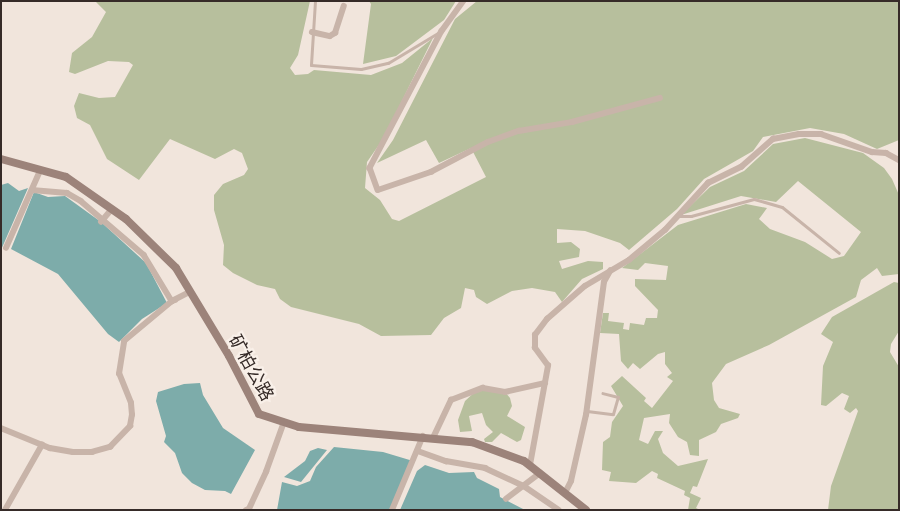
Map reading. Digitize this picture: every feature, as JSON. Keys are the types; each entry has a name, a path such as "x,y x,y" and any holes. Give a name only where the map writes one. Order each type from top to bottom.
{"street":[{"path":"464,1 442,31 370,168 378,190 432,172 488,142 519,131 572,122 660,98"},
{"path":"312,32 330,36 335,33 344,6"},
{"path":"530,465 548,366 535,348 536,335 547,319 585,286 611,270 665,230 708,183 741,167 773,139 781,136 821,134 872,152 886,153 899,160"},
{"name":"矿柏公路","path":"1,159 66,177 112,209 176,268 259,414 298,427 422,436 472,442 530,465 586,510"},
{"path":"6,248 40,171"},
{"path":"32,190 72,194 144,255 172,301"},
{"path":"102,220 112,209"},
{"path":"565,493 571,481 587,411 604,282 611,270"},
{"path":"1,428 42,445 92,452 110,447 121,438 130,426 132,415 131,403 119,374 124,341 172,301 190,292"},
{"path":"433,438 451,400 483,388 505,392 545,383"},
{"path":"246,510 250,509 266,472 284,422"},
{"path":"392,510 418,451 422,436"},
{"path":"5,510 42,445"},
{"path":"418,451 446,461 485,468 524,486 559,510"},
{"path":"506,499 540,473"}],"lane":[{"path":"315,1 311,65 361,69 388,63 442,31"},
{"path":"677,216 691,216 754,200 782,207 839,253"},
{"path":"587,411 613,414 618,397 602,393"}],"green space":[{"path":"87,1 310,1 298,55 290,68 295,75 308,74 314,70 371,75 402,63 433,38 383,139 367,162 365,188 380,200 392,219 399,221 486,177 471,148 439,163 426,140 377,163 393,140 455,19 477,1 899,1 899,140 877,149 844,134 810,128 763,137 753,151 704,179 677,209 629,250 620,243 585,231 557,229 557,243 571,242 580,249 579,257 559,261 562,269 588,261 603,262 603,269 582,279 562,302 555,292 532,288 512,291 487,304 476,297 474,290 465,288 461,308 444,318 431,335 381,336 359,324 291,307 280,299 275,289 257,285 233,273 223,265 224,245 214,210 214,195 223,184 244,175 248,169 242,153 234,149 215,159 170,139 139,180 107,159 90,125 77,118 74,106 79,93 99,98 115,97 133,65 129,62 108,61 75,74 69,72 72,53 92,37 106,12 96,2"},
{"path":"369,1 456,1 444,20 396,56 363,64 371,4"},
{"path":"805,138 863,153 884,168 892,179 899,195 899,274 882,276 877,268 861,280 856,297 769,345 726,364 712,383 714,400 719,408 740,414 738,418 721,424 716,432 699,440 699,456 690,455 687,442 678,437 669,423 670,414 644,418 639,440 648,444 655,431 663,431 658,439 663,453 678,466 708,459 697,487 693,486 690,493 701,498 696,508 700,510 688,510 690,498 684,495 685,491 657,478 658,474 652,471 636,483 609,481 611,472 602,470 603,442 610,437 612,422 623,406 611,386 622,376 646,398 644,401 652,408 673,381 667,377 672,373 665,364 665,352 658,354 640,369 633,363 628,369 621,361 619,334 600,333 603,313 609,313 608,321 624,323 623,329 629,330 630,323 644,325 646,318 657,318 658,310 635,286 635,279 666,280 668,266 645,263 638,270 622,268 678,225 746,204 767,208 759,219 770,229 805,242 832,259 844,256 861,232 798,181 776,202 741,196 681,215 710,187 744,171 773,144"},
{"path":"894,282 899,283 899,331 891,344 890,352 899,367 899,510 828,510 831,486 858,411 856,408 850,413 844,409 849,396 842,393 826,406 821,405 823,366 833,342 821,334 832,317"},
{"path":"478,389 505,392 510,398 512,406 507,416 525,427 521,440 517,442 501,433 492,442 485,442 484,439 493,432 486,425 482,413 469,416 472,431 460,432 458,420 465,401"}],"water":[{"path":"8,183 19,191 28,188 1,250 1,185"},
{"path":"34,192 48,197 65,196 101,222 146,263 167,303 142,319 119,342 108,334 58,274 11,249"},
{"path":"200,383 203,395 223,428 255,450 231,494 225,491 205,490 192,483 182,473 175,453 164,442 166,436 156,401 158,392 184,384"},
{"path":"334,447 383,452 413,461 391,510 277,510 282,482 297,486 310,481 316,467"},
{"path":"318,448 327,450 301,482 284,477 305,461 310,451"},
{"path":"425,465 449,473 474,472 477,478 499,489 500,497 525,510 400,510 417,471"}]}
